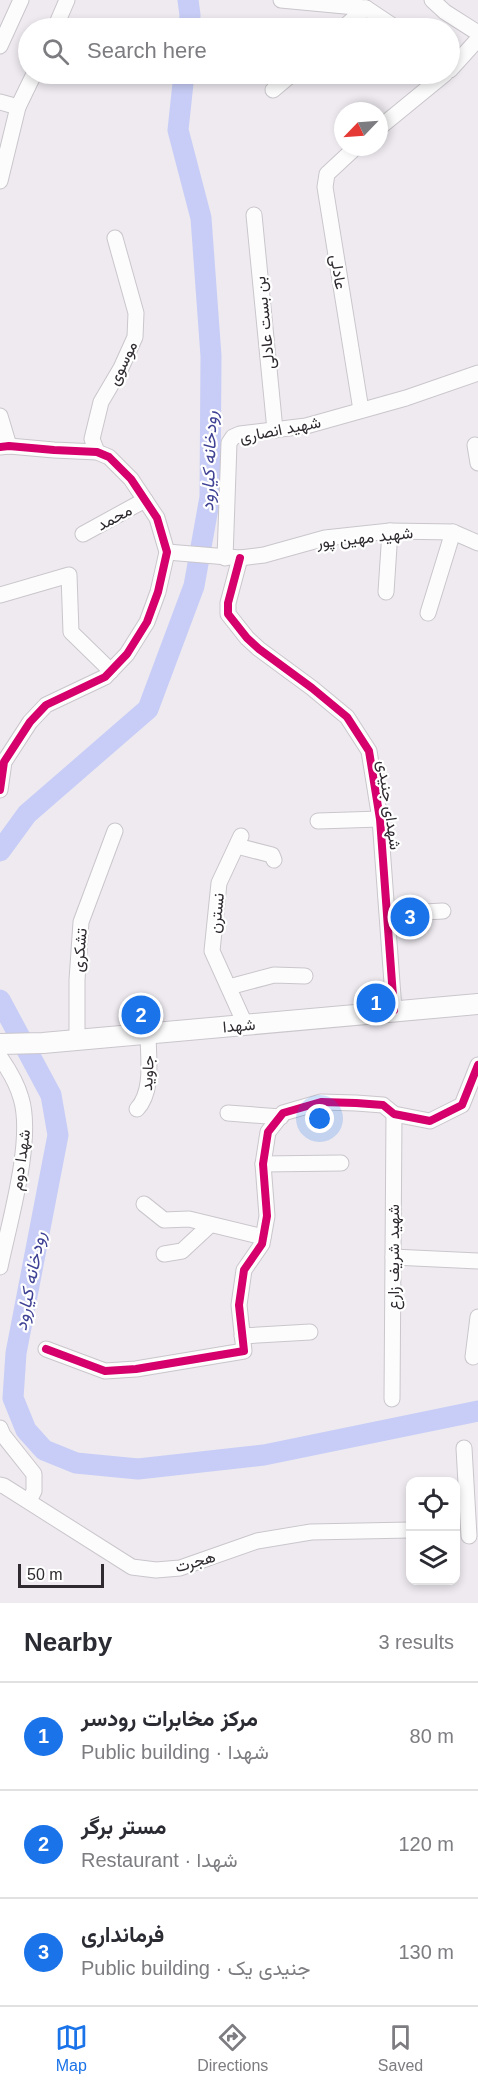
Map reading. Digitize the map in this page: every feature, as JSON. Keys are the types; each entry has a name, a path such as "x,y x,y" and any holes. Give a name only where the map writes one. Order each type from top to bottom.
{"main road":[{"name":"شهدا","path":"0,1044 77,1040 478,1004"}],"street":[{"path":"0,46 21,0"},
{"path":"59,18 67,0"},
{"path":"281,0 366,8 381,18"},
{"path":"432,0 454,18"},
{"path":"354,18 366,8"},
{"path":"460,22 478,33"},
{"path":"460,58 478,39"},
{"path":"0,181 18,106 29,84"},
{"path":"273,90 280,84"},
{"path":"388,121 432,84"},
{"path":"0,102 18,106"},
{"name":"عادلی","path":"346,156 327,174 325,187 361,410"},
{"name":"بن بست عادلی","path":"254,215 275,430"},
{"name":"موسوی","path":"98,452 92,439 102,402 122,368 135,337 136,313 116,238"},
{"name":"شهید انصاری","path":"227,558 229,443 233,437 240,434 306,426 406,398 478,373"},
{"path":"0,416 5,446 98,452 109,457 157,518 167,552 158,592 147,622 127,654 105,677 46,705 30,722 2,762 0,790"},
{"path":"475,445 478,463"},
{"name":"محمد","path":"83,534 145,500"},
{"path":"386,592 390,531"},
{"name":"شهید مهین پور","path":"167,552 227,558 264,555 325,538 390,531 453,532 478,542"},
{"path":"428,613 453,532"},
{"name":"شهدای جنیدی","path":"227,558 228,614 259,649 347,717 369,752 380,819 394,1010"},
{"path":"0,595 69,575 71,632 111,671"},
{"path":"318,821 380,819"},
{"name":"تشکری","path":"77,1040 77,980 81,922 115,831"},
{"name":"نسترن","path":"245,1024 212,951 219,884 239,841 272,855 274,860"},
{"path":"388,914 443,911"},
{"path":"229,987 274,975 305,976"},
{"name":"جاوید","path":"137,1109 145,1101 149,1070 148,1033"},
{"name":"شهدا دوم","path":"0,1057 10,1071 22,1098 25,1122 22,1162 0,1267"},
{"path":"243,1344 239,1305 244,1270 262,1244 267,1216 263,1164 268,1132 283,1113 321,1102 383,1105 394,1114 430,1121 462,1105 478,1065"},
{"path":"228,1113 280,1117"},
{"name":"شهید شریف زارع","path":"392,1399 394,1114"},
{"path":"263,1164 341,1163"},
{"path":"144,1204 164,1220 189,1219 263,1237"},
{"path":"164,1254 182,1251 210,1225"},
{"path":"393,1257 478,1261"},
{"path":"473,1357 478,1317"},
{"path":"46,1349 105,1371 136,1369 243,1344 310,1332"},
{"path":"0,1428 34,1474 34,1491 29,1501"},
{"path":"464,1448 468,1535"},
{"name":"هجرت","path":"0,1485 132,1567 156,1570 180,1568 257,1541 311,1532 406,1530"}],"waterway":[{"name":"رودخانه کیارود","path":"188,0 190,18"},
{"name":"رودخانه کیارود","path":"0,851 27,814 148,709 194,586 210,497 211,356 201,218 178,130 183,84"},
{"name":"رودخانه کیارود","path":"0,1000 51,1095 58,1135 16,1353 13,1398 26,1430 44,1450 76,1463 138,1469 264,1455 478,1411"}],"cycle path":[{"path":"0,447 97,452 109,457 131,479 157,518 167,552 158,592 147,622 127,654 105,677 46,705 30,722 4,762 0,790"},
{"path":"240,558 228,603 228,614 259,649 347,717 369,751 380,819 394,1010"},
{"path":"46,1349 105,1371 136,1369 244,1351 239,1305 244,1270 262,1244 267,1216 263,1164 268,1132 283,1113 321,1102 356,1103 383,1105 394,1114 430,1121 462,1105 478,1065"}],"place":[{"name":"فرماندارى","path":"410,917"},
{"name":"مرکز مخابرات رودسر","path":"376,1003"},
{"name":"مستر برگر","path":"141,1015"}]}
